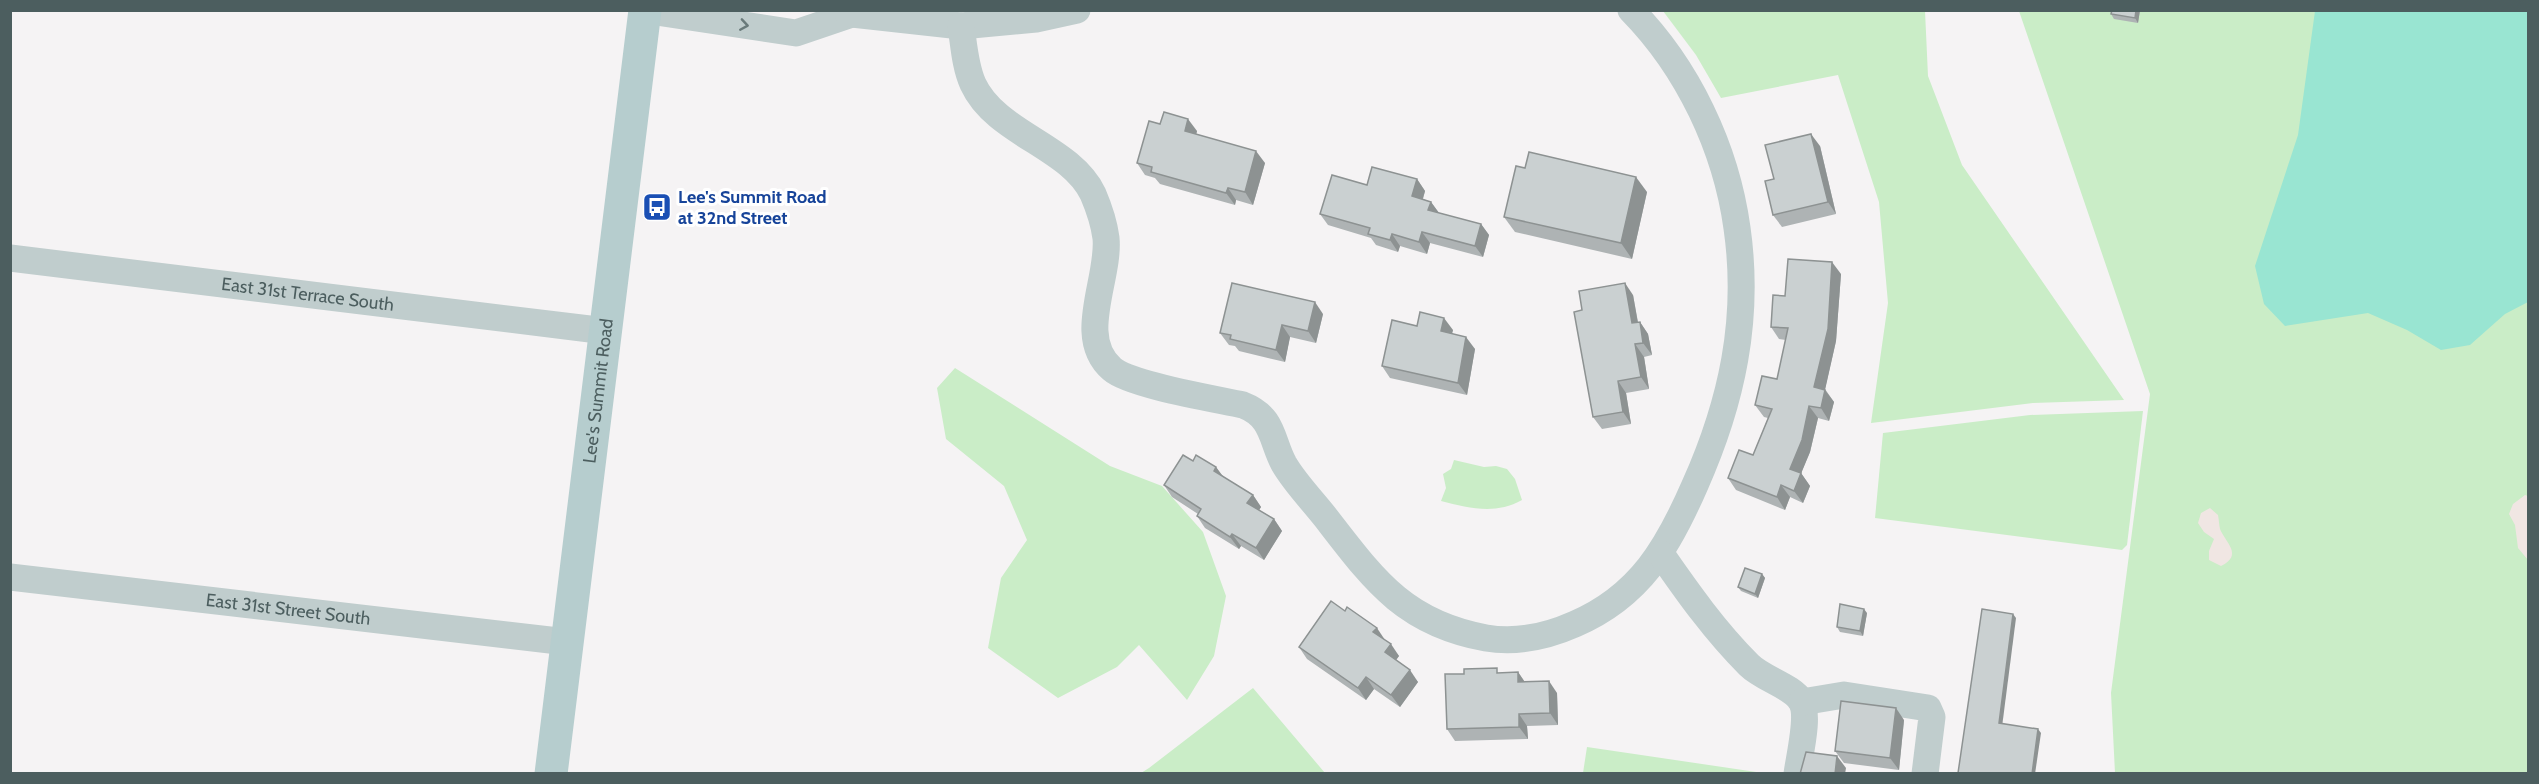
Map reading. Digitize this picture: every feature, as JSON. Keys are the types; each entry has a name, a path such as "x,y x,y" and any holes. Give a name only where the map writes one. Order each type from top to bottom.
{"main road":[{"name":"Lee's Summit Road","path":"551,774 644,11"}],"street":[{"path":"644,11 796,33 849,12 961,26 1036,19 1077,10"},
{"path":"961,26 967,68 983,100 1020,132 1040,144 1072,169 1095,199 1106,239 1102,286 1095,320 1095,339 1105,361 1112,370 1141,382 1243,405 1257,412 1269,426 1283,462 1295,479 1368,573 1405,606 1426,620 1448,628 1488,638 1512,639 1557,632 1611,605 1631,589 1661,554 1679,522 1713,445 1726,405 1739,335 1742,270 1732,199 1719,153 1686,82 1665,48 1631,10"},
{"name":"East 31st Terrace South","path":"10,258 606,331"},
{"path":"1661,554 1699,609 1751,666 1793,693 1802,702 1804,717 1797,774"},
{"name":"East 31st Street South","path":"10,577 567,642"},
{"path":"1802,702 1844,695 1928,708 1932,717 1925,774"}],"shaded area":[{"path":"1663,11 1925,11 1928,76 1962,165 2124,400 2033,403 1871,423 1888,303 1879,202 1838,75 1721,98 1696,55"},
{"path":"2019,11 2528,11 2528,773 2115,773 2111,693 2150,394"},
{"path":"2315,11 2528,11 2528,302 2505,314 2470,345 2441,350 2407,330 2368,313 2285,326 2264,304 2255,266 2298,135"},
{"path":"955,368 1110,466 1162,486 1203,532 1226,596 1214,656 1187,700 1139,645 1117,667 1058,698 988,648 1001,578 1027,540 1004,486 946,439 937,388"},
{"path":"2143,411 2127,545 2122,550 1875,518 1883,433 2030,415"},
{"path":"1454,460 1484,467 1496,466 1507,469 1515,479 1522,500 1512,505 1492,509 1472,508 1441,501 1446,488 1443,474 1451,469"},
{"path":"1253,688 1325,773 1141,773 1149,768"},
{"path":"1587,747 1763,773 1583,773"}],"sand":[{"path":"2525,495 2528,496 2528,560 2518,548 2515,525 2509,514 2513,504"},
{"path":"2210,508 2218,515 2220,529 2232,553 2228,562 2221,566 2209,560 2209,551 2214,539 2204,532 2198,523 2201,513"}],"building":[{"path":"2112,10 2136,10 2135,18 2111,14"},
{"path":"1164,112 1188,119 1185,131 1256,151 1245,192 1228,188 1226,193 1151,172 1152,167 1137,163 1149,121 1160,124"},
{"path":"1811,134 1828,202 1773,215 1765,181 1774,179 1765,145"},
{"path":"1529,152 1636,177 1621,243 1504,217 1516,166 1525,168"},
{"path":"1372,167 1417,179 1412,196 1431,202 1428,210 1481,224 1475,246 1422,232 1419,242 1392,234 1390,240 1368,234 1370,228 1320,214 1332,175 1367,185"},
{"path":"1788,259 1832,262 1828,329 1814,387 1825,390 1821,408 1809,406 1802,440 1790,469 1801,473 1794,491 1781,485 1777,497 1728,478 1739,450 1753,455 1772,409 1755,405 1762,376 1777,379 1788,328 1771,327 1773,295 1785,296"},
{"path":"1232,283 1315,302 1308,331 1282,325 1276,350 1230,339 1231,335 1220,333"},
{"path":"1625,283 1632,323 1640,322 1643,343 1635,344 1641,377 1618,381 1623,412 1593,417 1574,312 1582,310 1579,291"},
{"path":"1420,312 1444,318 1441,331 1466,337 1458,383 1382,366 1392,320 1417,326"},
{"path":"1183,455 1193,461 1196,455 1216,467 1214,471 1253,495 1247,503 1274,519 1256,548 1232,534 1230,537 1197,516 1201,509 1164,485"},
{"path":"1745,568 1762,574 1755,594 1738,587"},
{"path":"1331,601 1345,611 1347,607 1377,628 1373,632 1391,644 1385,652 1410,670 1391,695 1366,677 1358,688 1299,647"},
{"path":"1840,604 1864,609 1860,631 1837,627"},
{"path":"1982,609 2013,614 1999,723 2038,729 2032,774 1958,773"},
{"path":"1497,668 1497,673 1518,672 1518,682 1549,681 1550,713 1519,714 1519,727 1447,729 1445,674 1464,674 1464,669"},
{"path":"1841,701 1896,708 1890,758 1835,751"},
{"path":"1806,752 1837,756 1835,774 1800,774"}],"place":[{"name":"Lee's Summit Road at 32nd Street","path":"657,207"}]}
